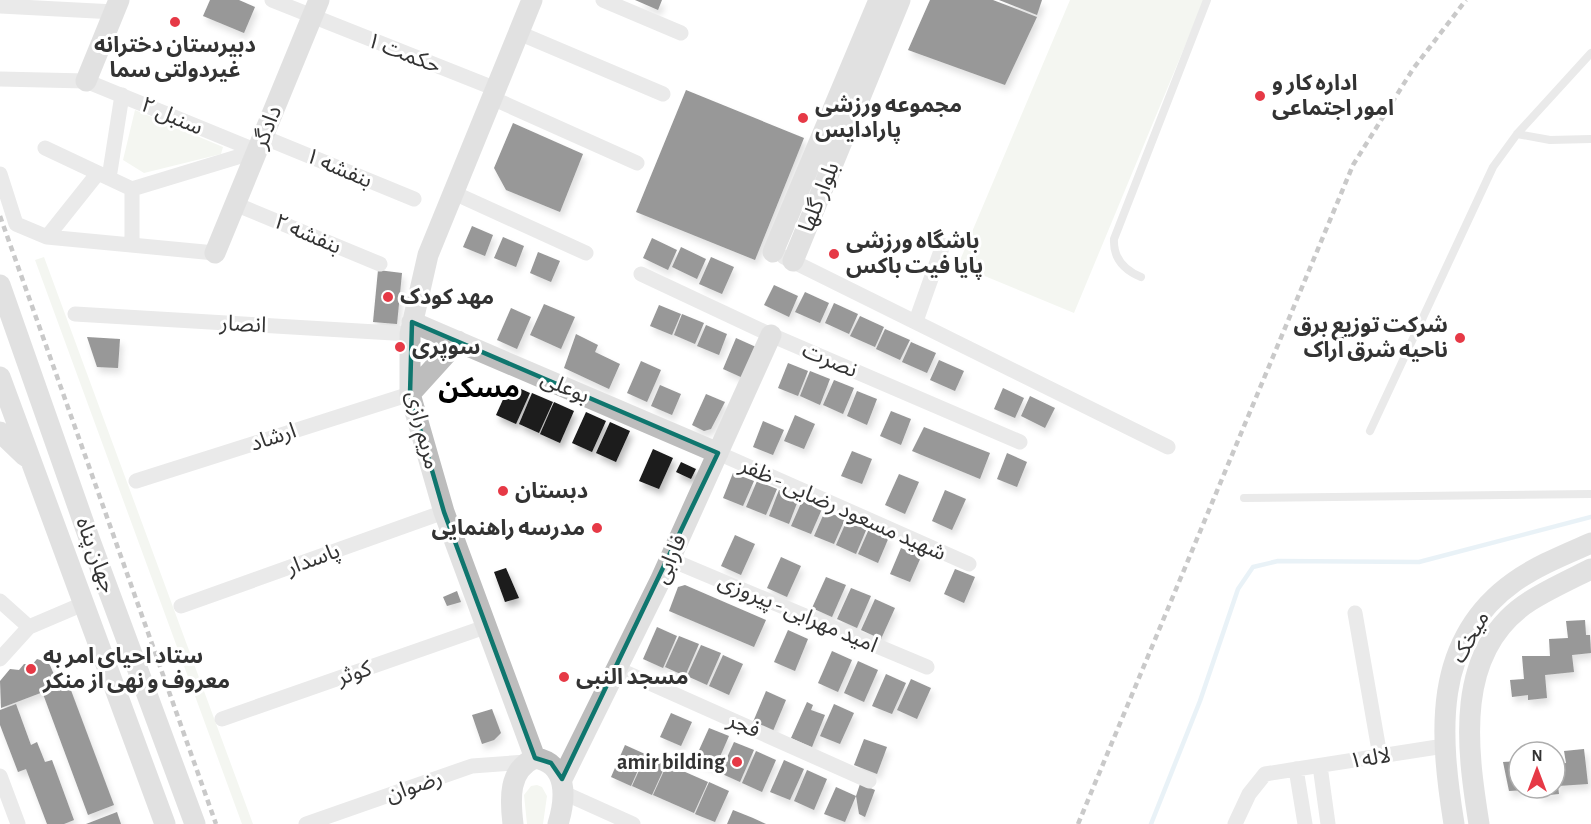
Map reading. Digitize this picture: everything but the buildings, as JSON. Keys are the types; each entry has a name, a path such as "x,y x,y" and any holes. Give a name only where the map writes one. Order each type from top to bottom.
{"street":[{"name":"حکمت ۱","path":"272,0 315,8 637,163"},
{"name":"مریم رازی","path":"530,760 444,512 410,394 411,328 428,255 531,0"},
{"path":"603,0 681,33"},
{"name":"بلوار گلها","path":"783,256 889,2"},
{"path":"0,6 117,6 87,81 0,79"},
{"name":"دادگر","path":"215,253 315,8"},
{"path":"519,33 663,94"},
{"name":"سنبل ۲","path":"87,81 260,144"},
{"path":"47,237 103,175 122,95"},
{"path":"45,148 132,189 260,144"},
{"name":"بنفشه ۱","path":"260,144 414,199"},
{"path":"0,174 16,224 47,237 215,253"},
{"path":"132,189 132,245"},
{"path":"454,193 586,253"},
{"name":"بنفشه ۲","path":"236,204 380,264"},
{"path":"916,321 943,245"},
{"path":"783,256 1168,447"},
{"name":"نصرت","path":"641,274 771,335 1020,442"},
{"name":"جهان پناه","path":"0,285 89,538 195,824"},
{"name":"انصار","path":"75,314 411,328"},
{"name":"بوعلی","path":"411,328 458,341 718,453"},
{"name":"فارابی","path":"558,824 563,786 771,335"},
{"path":"410,394 458,341"},
{"name":"جهان پناه","path":"0,377 165,824"},
{"name":"ارشاد","path":"136,481 410,394"},
{"path":"0,432 30,461"},
{"name":"شهید مسعود رضایی - ظفر","path":"718,453 969,564"},
{"name":"پاسدار","path":"181,606 444,512"},
{"name":"میخک","path":"1454,824 1444,746 1450,674 1459,649 1472,626 1491,601 1515,581 1591,543"},
{"name":"امید مهرابی - پیروزی","path":"669,559 927,667"},
{"name":"میخک","path":"1484,823 1468,735 1470,699 1483,658 1501,627 1528,602 1591,569"},
{"path":"0,601 29,627"},
{"path":"0,659 29,627 83,604"},
{"path":"1355,613 1380,756"},
{"name":"کوثر","path":"222,719 485,627"},
{"name":"فجر","path":"618,669 869,781"},
{"name":"لاله۱","path":"1234,824 1249,794 1265,774 1444,746"},
{"path":"513,824 513,779 530,760 551,763 563,786 633,824"},
{"name":"رضوان","path":"306,824 472,766 530,760"},
{"path":"1320,766 1328,824"},
{"path":"1296,769 1305,824"},
{"path":"0,776 18,824"}],"lane":[{"path":"1141,277 1130,272 1118,260 1113,248 1114,238 1207,0"},
{"path":"1370,431 1492,167 1517,134 1591,53"},
{"path":"1517,134 1550,140 1591,139"},
{"path":"1244,498 1591,494"}],"highlighted area":[{"path":"412,322 718,453 562,779 551,763 535,758 444,512 410,394"}],"shaded area":[{"path":"1070,0 1204,0 1074,313 958,265"},
{"path":"135,110 223,147 221,154 144,173 123,160"},
{"path":"44,257 253,824 242,824 35,260"},
{"path":"531,786 542,787 547,796 543,824 527,824 524,795"}],"waterway":[{"path":"1151,824 1200,701 1238,589 1253,567 1278,561 1419,562 1591,517"}],"railway":[{"path":"1078,824 1353,165 1413,69 1466,0"},
{"path":"0,216 216,824"}],"place":[{"name":"دبیرستان دخترانه غیردولتی سما","path":"175,22"},
{"name":"اداره کار و امور اجتماعی","path":"1260,96"},
{"name":"مجموعه ورزشی پارادایس","path":"803,118"},
{"name":"باشگاه ورزشی پایا فیت باکس","path":"834,254"},
{"name":"مهد کودک","path":"388,297"},
{"name":"شرکت توزیع برق ناحیه شرق اراک","path":"1460,338"},
{"name":"سوپری","path":"400,347"},
{"name":"دبستان","path":"503,491"},
{"name":"مدرسه راهنمایی","path":"597,528"},
{"name":"ستاد احیای امر به معروف و نهی از منکر","path":"31,669"},
{"name":"مسجد النبی","path":"564,677"},
{"name":"amir bilding","path":"737,762"}],"district":[{"name":"مسکن","path":"479,389"}]}
